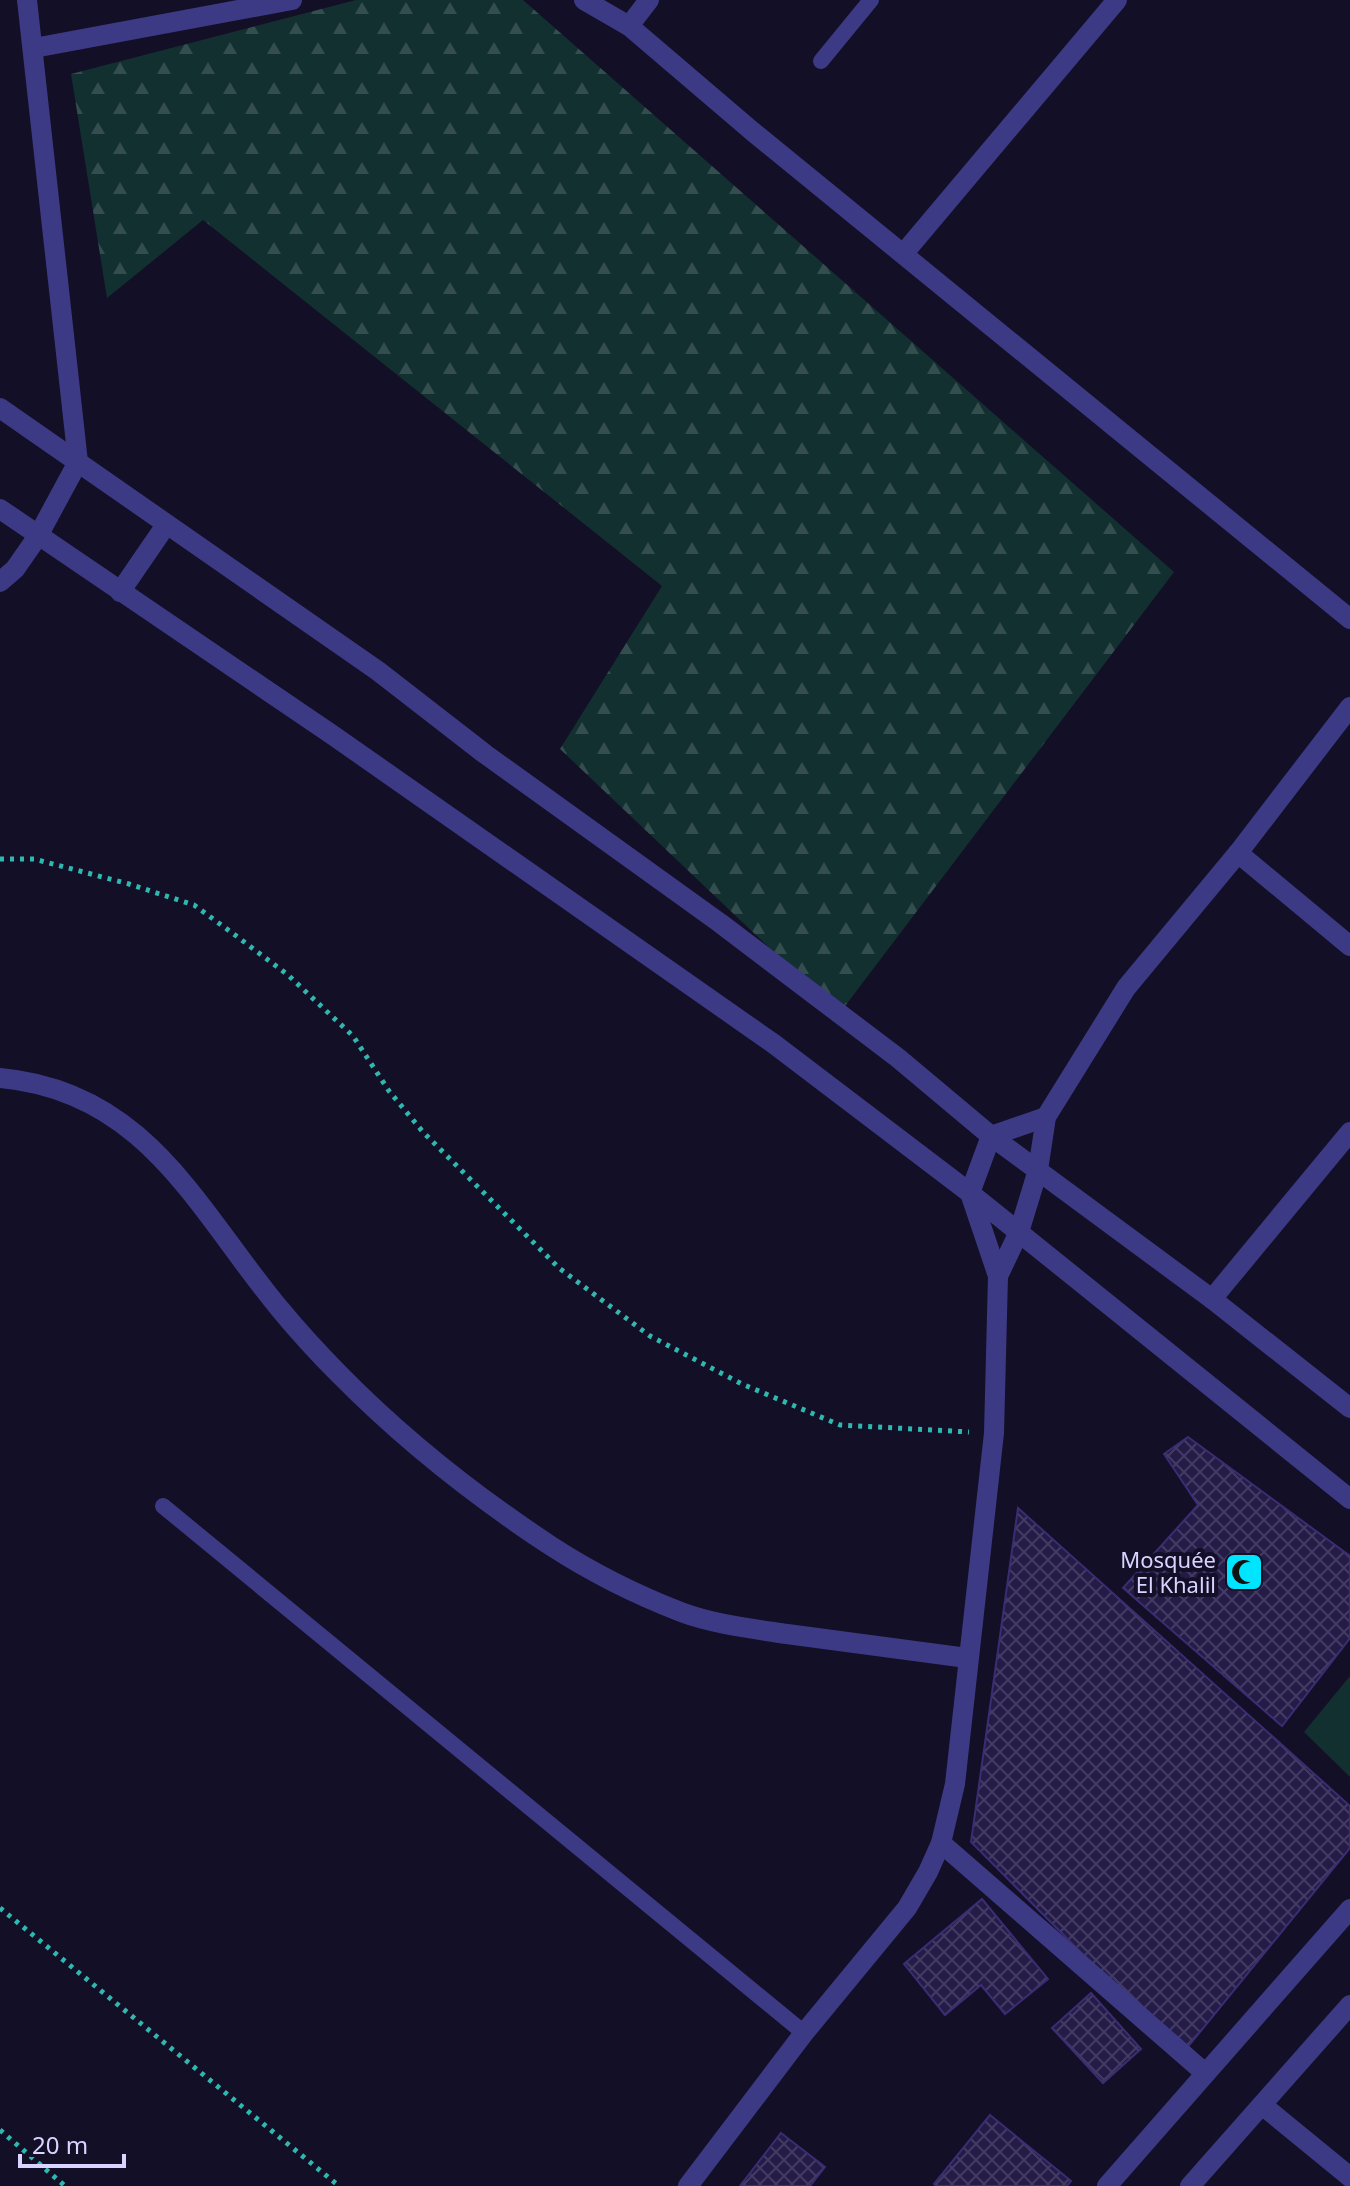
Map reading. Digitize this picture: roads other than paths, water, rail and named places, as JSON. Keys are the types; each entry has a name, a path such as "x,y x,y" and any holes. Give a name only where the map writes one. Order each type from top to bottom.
{"street":[{"path":"0,582 15,569 38,536 78,462 27,0"},
{"path":"584,0 629,26 752,131 1350,619"},
{"path":"629,26 649,0"},
{"path":"904,253 1117,0"},
{"path":"34,48 281,1"},
{"path":"0,408 378,671 485,754 720,923 898,1058 991,1136 1212,1299 1350,1408"},
{"path":"0,509 358,752 725,1009 970,1193 1350,1499"},
{"path":"120,592 166,525"},
{"path":"998,1276 1019,1232 1038,1170 1046,1117 1126,988 1238,853 1350,707"},
{"path":"1238,853 1350,946"},
{"path":"0,1078 54,1088 99,1107 133,1131 169,1164 279,1308 339,1375 412,1444 476,1494 554,1548 617,1583 683,1613 754,1629 967,1658"},
{"path":"991,1136 1046,1117"},
{"path":"1212,1299 1350,1132"},
{"path":"688,2186 804,2033 907,1908 941,1843 955,1784 994,1433 998,1276 970,1193 991,1136"},
{"path":"941,1843 1205,2073"},
{"path":"1107,2186 1350,1909"},
{"path":"1190,2186 1350,2005"},
{"path":"1262,2105 1350,2177"}],"lane":[{"path":"821,61 871,0"},
{"path":"163,1506 804,2033"}],"place":[{"name":"Mosquée El Khalil","path":"1244,1572"}]}
